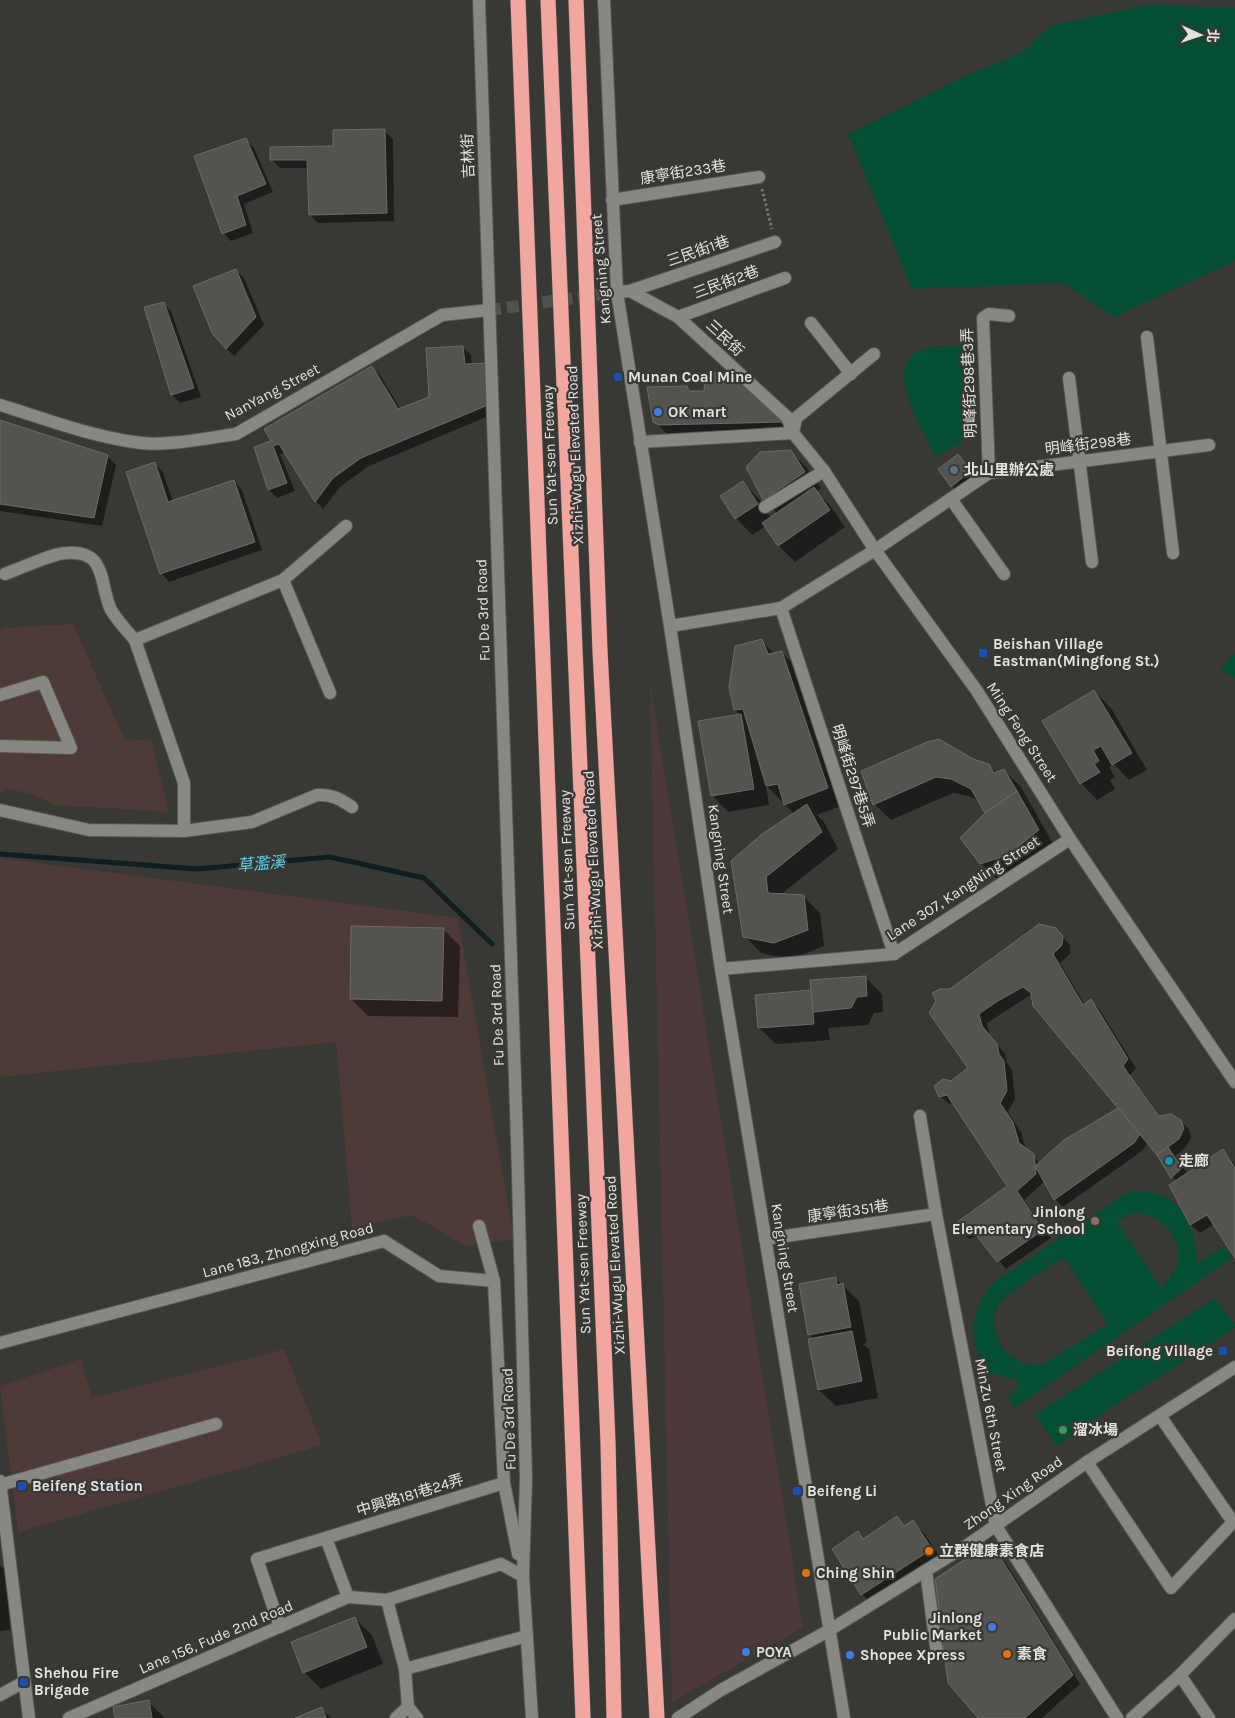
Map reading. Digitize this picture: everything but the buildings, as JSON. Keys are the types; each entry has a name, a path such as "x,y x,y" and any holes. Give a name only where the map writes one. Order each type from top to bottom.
{"highway":[{"name":"Sun Yat-sen Freeway","path":"518,0 583,1718"},
{"name":"Sun Yat-sen Freeway","path":"548,0 608,1432 614,1718"},
{"name":"Xizhi-Wugu Elevated Road","path":"576,0 600,651 656,1718"}],"street":[{"name":"吉林街","path":"479,0 489,310"},
{"name":"Kangning Street","path":"604,0 617,292 670,626 720,969 828,1631 844,1718"},
{"name":"康寧街233巷","path":"612,200 759,177"},
{"name":"三民街1巷","path":"630,291 775,242"},
{"name":"三民街2巷","path":"678,317 785,278"},
{"path":"617,292 630,291"},
{"name":"三民街","path":"630,291 678,317 787,418 794,433"},
{"name":"NanYang Street","path":"0,404 81,431 142,443 200,439 236,434 442,315 489,310"},
{"name":"Fu De 3rd Road","path":"489,310 526,1479 523,1576 532,1718"},
{"name":"明峰街298巷3弄","path":"989,473 983,318 989,314 1009,316"},
{"path":"811,324 851,374"},
{"path":"1147,337 1173,552"},
{"path":"640,442 794,433 796,418 874,354"},
{"path":"1069,378 1092,562"},
{"name":"Ming Feng Street","path":"794,433 824,471 875,550 977,691 1070,839 1235,1082"},
{"name":"明峰街298巷","path":"781,608 875,550 989,473 1209,445"},
{"path":"765,507 824,471"},
{"path":"951,499 1004,574"},
{"path":"135,640 283,580 346,526"},
{"path":"4,574 65,552 92,559 98,566 111,609 135,640 184,783 184,831"},
{"path":"283,580 330,693"},
{"path":"670,626 781,608"},
{"name":"明峰街297巷5弄","path":"781,608 894,954"},
{"path":"0,695 43,682 71,748 0,746"},
{"path":"0,810 89,830 184,831 252,822 317,795 327,794 339,798 352,807"},
{"name":"Lane 307, KangNing Street","path":"720,969 894,954 1070,839"},
{"name":"MinZu 6th Street","path":"920,1116 936,1214 996,1526 1117,1718"},
{"name":"康寧街351巷","path":"765,1239 936,1214"},
{"path":"479,1226 494,1281 504,1483 523,1576"},
{"name":"Lane 183, Zhongxing Road","path":"0,1343 384,1241 439,1276 494,1281"},
{"name":"Zhong Xing Road","path":"678,1718 722,1690 828,1631 926,1571 996,1526 1087,1462 1233,1371"},
{"path":"1087,1462 1171,1588 1234,1521 1160,1416"},
{"path":"29,1718 0,1484 216,1424"},
{"name":"中興路181巷24弄","path":"280,1627 257,1559 504,1483"},
{"path":"326,1538 348,1597 387,1600 501,1564 523,1576"},
{"path":"926,1571 937,1654"},
{"name":"Lane 156, Fude 2nd Road","path":"69,1718 348,1597"},
{"path":"387,1600 405,1669 408,1706 417,1718"},
{"path":"1132,1718 1233,1626"},
{"path":"405,1669 527,1636"},
{"path":"1180,1675 1209,1718"},
{"path":"0,1695 24,1682"},
{"path":"396,1718 408,1706"}],"shaded area":[{"path":"73,624 125,741 151,739 169,812 55,805 34,795 6,788 0,793 0,631 4,628"},
{"path":"650,682 803,1627 672,1702"},
{"path":"0,858 458,918 514,1239 465,1246 413,1215 352,1228 336,1042 0,1077"},
{"path":"284,1349 322,1445 18,1532 0,1386 81,1359 92,1398"}],"green space":[{"path":"1148,5 1235,8 1235,261 1114,317 1063,283 912,289 848,134 967,75 1021,53 1052,25"},
{"path":"975,347 975,403 962,405 962,442 936,457 914,414 908,397 905,380 906,366 913,355 928,348"},
{"path":"1235,653 1235,678 1220,670"},
{"path":"1143,1191 1156,1194 1166,1197 1176,1205 1191,1228 1196,1247 1196,1264 1224,1246 1232,1258 1015,1408 1007,1398 1017,1389 1016,1380 990,1373 982,1362 977,1350 974,1339 974,1327 975,1315 979,1304 994,1282 1128,1192","holes":["1130,1214 1148,1215 1163,1224 1174,1239 1177,1247 1177,1265 1161,1288 1117,1222","1064,1258 1108,1324 1044,1364 1032,1365 1021,1362 1012,1356 998,1339 994,1328 995,1316 999,1305 1019,1287"]},
{"path":"1215,1298 1235,1325 1235,1328 1104,1412 1057,1446 1035,1415"}],"waterway":[{"name":"草濫溪","path":"0,854 197,869 330,857 424,878 492,944"}],"tunnel":[{"path":"489,310 617,292"}],"place":[{"name":"Munan Coal Mine","path":"618,377"},
{"name":"OK mart","path":"658,412"},
{"name":"北山里辦公處","path":"954,470"},
{"name":"Beishan Village Eastman(Mingfong St.)","path":"983,653"},
{"name":"走廊","path":"1169,1161"},
{"name":"Jinlong Elementary School","path":"1095,1221"},
{"name":"Beifong Village","path":"1223,1351"},
{"name":"溜冰場","path":"1063,1430"},
{"name":"Beifeng Station","path":"22,1486"},
{"name":"Beifeng Li","path":"797,1491"},
{"name":"立群健康素食店","path":"929,1551"},
{"name":"Ching Shin","path":"806,1573"},
{"name":"Jinlong Public Market","path":"992,1627"},
{"name":"POYA","path":"746,1652"},
{"name":"素食","path":"1007,1654"},
{"name":"Shopee Xpress","path":"850,1655"},
{"name":"Shehou Fire Brigade","path":"24,1682"}]}
